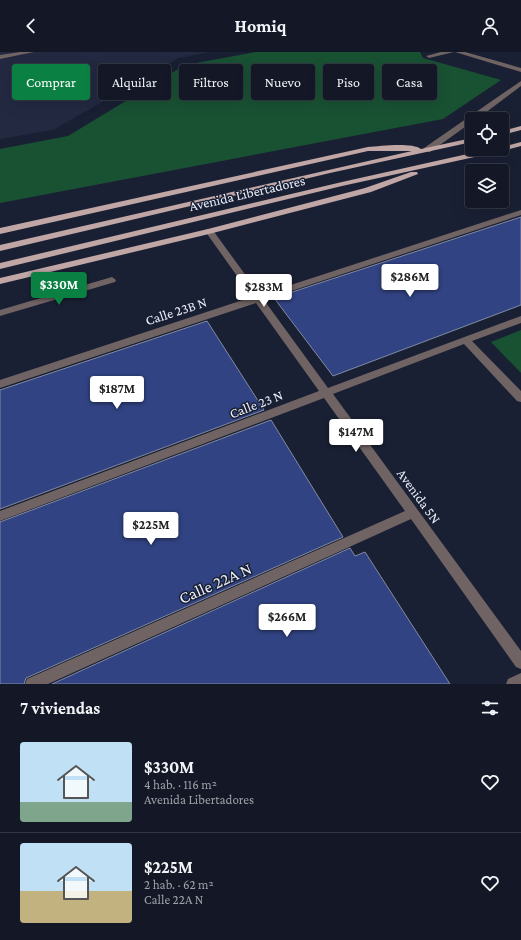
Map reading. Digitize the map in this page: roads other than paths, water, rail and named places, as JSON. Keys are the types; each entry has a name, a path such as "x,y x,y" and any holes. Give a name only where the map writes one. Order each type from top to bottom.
{"main road":[{"path":"509,131 521,128"},
{"name":"Avenida Libertadores","path":"0,248 330,171 465,142"},
{"name":"Avenida Libertadores","path":"509,147 521,144"},
{"path":"0,231 368,149 401,148 427,150"},
{"name":"Avenida Libertadores","path":"0,266 342,184 471,156"},
{"path":"0,281 209,231 368,190 454,160"}],"street":[{"path":"0,57 30,52"},
{"path":"430,56 451,52"},
{"path":"458,52 521,70"},
{"path":"482,112 521,83"},
{"path":"427,150 465,124"},
{"name":"Calle 23B N","path":"0,384 521,212"},
{"name":"Avenida 5N","path":"209,231 521,662"},
{"path":"0,313 112,280"},
{"name":"Calle 23 N","path":"0,516 521,319"},
{"path":"465,340 521,398"},
{"name":"Calle 22A N","path":"32,684 413,513"},
{"path":"513,684 521,680"}]}
